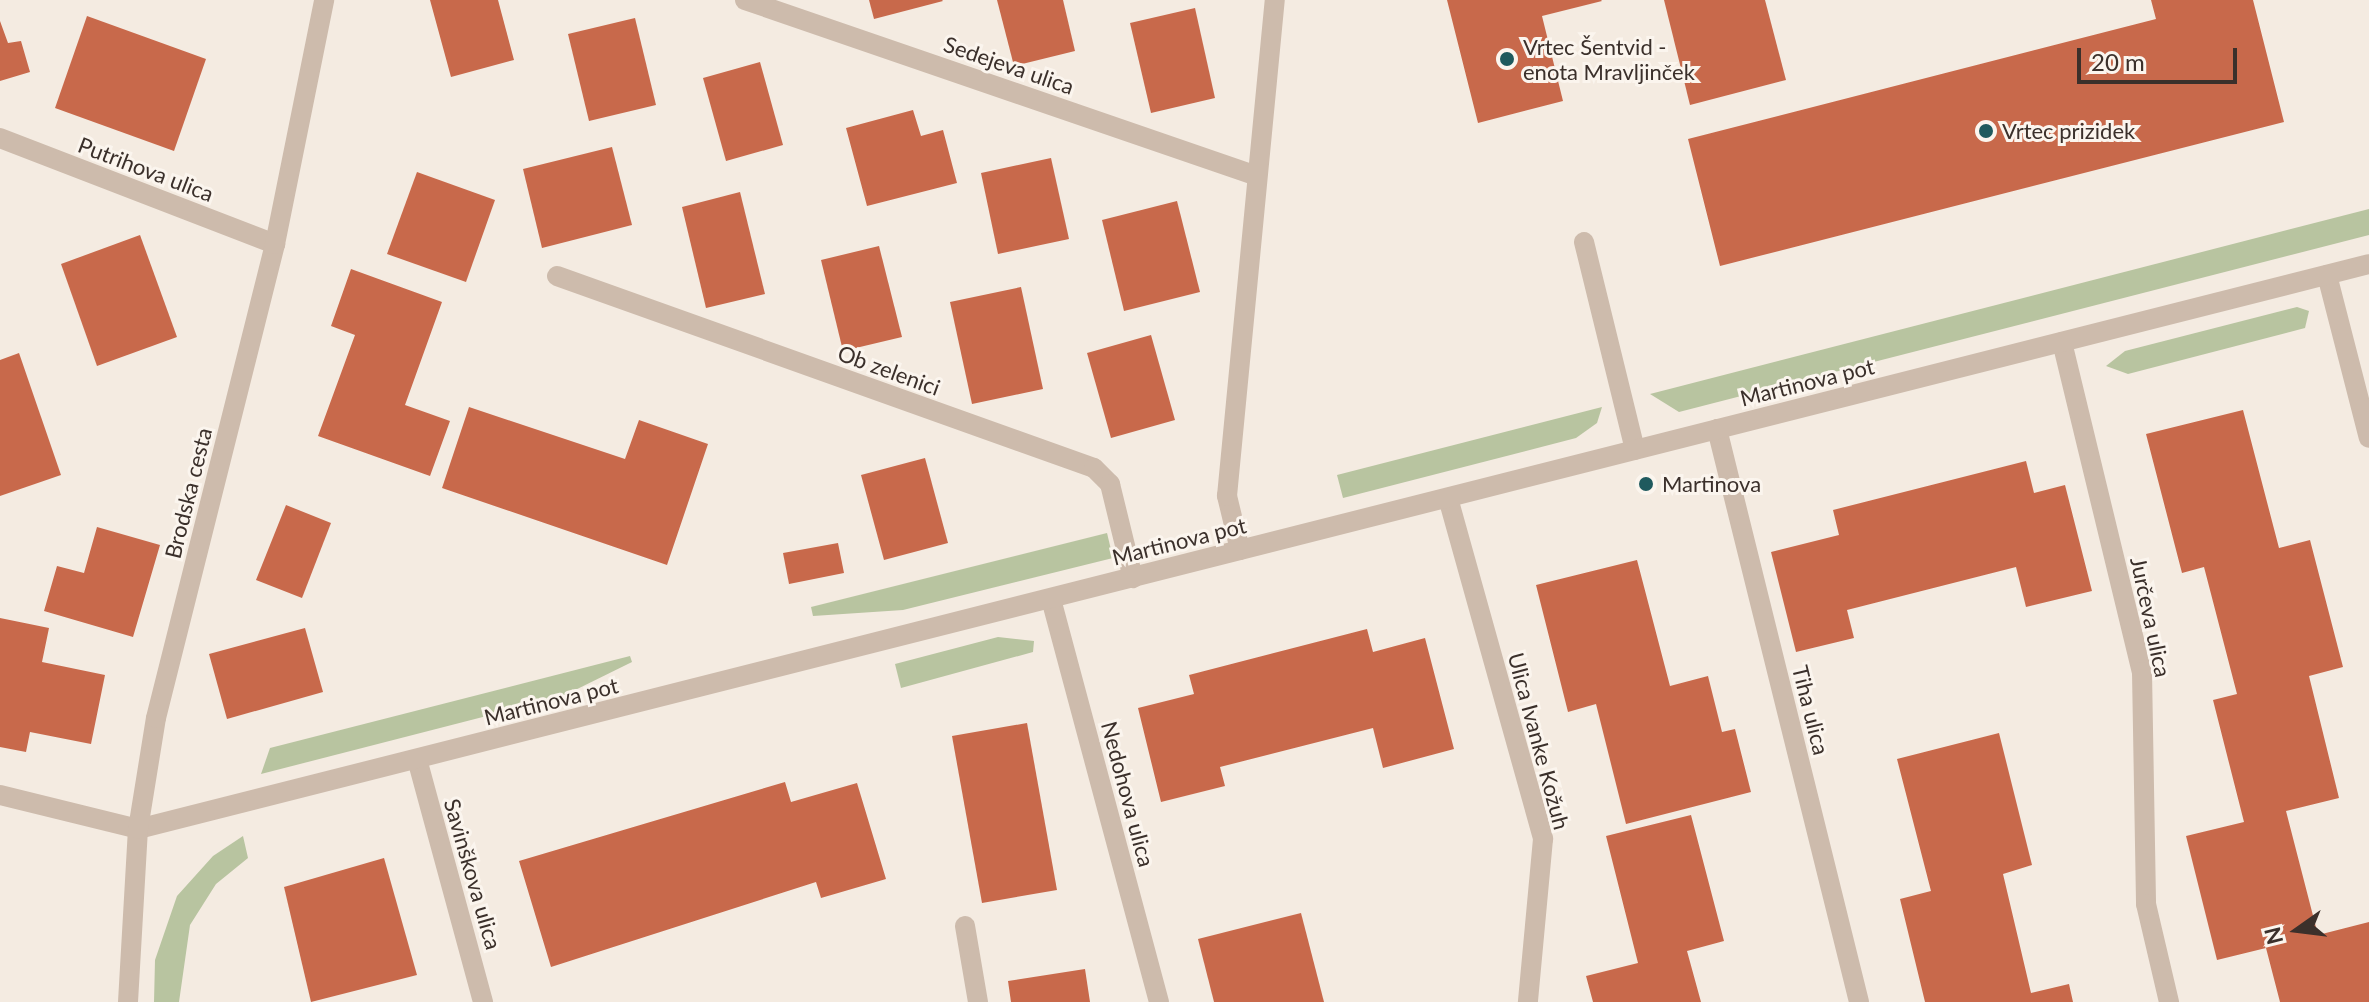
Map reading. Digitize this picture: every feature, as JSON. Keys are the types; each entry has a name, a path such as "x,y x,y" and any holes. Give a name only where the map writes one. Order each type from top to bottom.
{"street":[{"name":"Brodska cesta","path":"128,1002 138,829 156,718 275,244 324,0"},
{"name":"Sedejeva ulica","path":"745,0 1257,176"},
{"path":"1240,550 1227,496 1275,0"},
{"name":"Putrihova ulica","path":"0,138 275,244"},
{"path":"1584,242 1635,450"},
{"name":"Martinova pot","path":"0,795 138,829 2369,264"},
{"path":"2327,275 2369,438"},
{"name":"Ob zelenici","path":"557,276 1094,468 1110,484 1133,578"},
{"name":"Jurčeva ulica","path":"2062,342 2142,672 2146,904 2169,1002"},
{"name":"Tiha ulica","path":"1717,429 1859,1002"},
{"name":"Ulica Ivanke Kožuh","path":"1448,498 1543,839 1528,1002"},
{"name":"Nedohova ulica","path":"1051,599 1159,1002"},
{"name":"Savinškova ulica","path":"417,759 483,1002"},
{"path":"965,926 978,1002"}],"green space":[{"path":"2369,209 2369,235 1679,412 1650,394"},
{"path":"2297,307 2309,311 2305,328 2128,374 2106,366 2125,351"},
{"path":"1602,407 1597,423 1576,438 1343,498 1337,475"},
{"path":"1107,533 1113,558 903,610 813,616 811,607"},
{"path":"998,637 1034,641 1033,652 901,688 895,664"},
{"path":"630,656 632,662 561,697 261,774 270,748"},
{"path":"243,836 248,858 216,884 190,925 179,1002 154,1002 155,960 177,896 213,856"}],"building":[{"path":"430,0 498,0 514,60 451,77"},
{"path":"869,0 942,0 943,1 874,19"},
{"path":"997,0 1063,0 1075,51 1014,66"},
{"name":"Vrtec Šentvid - enota Mravljinček","path":"1447,0 1602,1 1542,16 1563,101 1478,123"},
{"name":"Vrtec Šentvid - enota Mravljinček","path":"1664,0 1765,0 1786,80 1690,105"},
{"name":"Vrtec prizidek","path":"2151,0 2253,0 2284,122 1720,266 1688,139 2156,19"},
{"path":"1195,8 1215,98 1151,113 1130,23"},
{"path":"87,16 206,59 174,151 55,108"},
{"path":"635,18 656,105 589,121 568,34"},
{"path":"0,21 8,43 21,41 30,72 0,81"},
{"path":"760,62 783,145 726,161 703,78"},
{"path":"913,110 921,136 943,130 957,183 867,206 846,128"},
{"path":"612,147 632,225 542,248 523,169"},
{"path":"1051,158 1069,239 998,254 981,173"},
{"path":"417,172 495,200 466,282 387,254"},
{"path":"740,192 765,294 706,308 682,207"},
{"path":"1177,201 1200,292 1124,311 1102,220"},
{"path":"140,235 177,337 97,366 61,264"},
{"path":"879,246 902,337 843,351 821,260"},
{"path":"351,269 442,302 405,405 450,421 430,476 318,436 355,335 331,326"},
{"path":"1021,287 1043,389 972,404 950,302"},
{"path":"1151,335 1175,420 1111,438 1087,353"},
{"path":"19,353 61,475 0,496 0,360"},
{"path":"469,407 625,459 639,420 708,444 667,565 442,488"},
{"path":"2243,410 2279,548 2310,540 2343,667 2309,676 2339,798 2286,811 2318,935 2369,922 2369,1002 2280,1002 2266,948 2217,960 2186,836 2244,822 2213,700 2237,694 2204,567 2182,573 2146,434"},
{"path":"925,458 948,543 884,560 861,475"},
{"path":"2026,461 2034,493 2065,485 2092,591 2026,607 2016,567 1847,610 1854,638 1796,652 1771,552 1839,535 1833,510"},
{"path":"286,505 331,523 302,598 256,580"},
{"path":"97,527 160,545 133,637 44,611 57,566 84,573"},
{"path":"838,543 844,573 789,584 783,553"},
{"path":"1637,560 1670,686 1708,676 1722,732 1735,729 1751,792 1626,824 1596,704 1568,712 1536,585"},
{"path":"0,618 49,628 42,662 105,675 91,744 30,732 26,752 0,747"},
{"path":"305,628 323,692 227,719 209,654"},
{"path":"1367,629 1373,652 1425,638 1454,749 1383,768 1373,728 1220,767 1225,786 1161,802 1138,708 1194,694 1189,675"},
{"path":"1027,723 1057,890 982,903 952,736"},
{"path":"1999,733 2032,865 2003,874 2031,993 2069,984 2073,1002 1925,1002 1900,899 1931,891 1897,759"},
{"path":"785,782 791,802 857,783 886,879 821,898 816,882 551,967 519,861"},
{"path":"1691,815 1724,941 1687,951 1701,1002 1593,1002 1586,976 1638,963 1606,836"},
{"path":"384,858 417,975 311,1002 284,887"},
{"path":"1301,913 1324,1002 1214,1002 1198,939"},
{"path":"1085,969 1090,1002 1011,1002 1008,981"}],"place":[{"name":"Vrtec Šentvid - enota Mravljinček","path":"1507,59"},
{"name":"Vrtec prizidek","path":"1986,131"},
{"name":"Martinova","path":"1646,484"}]}
